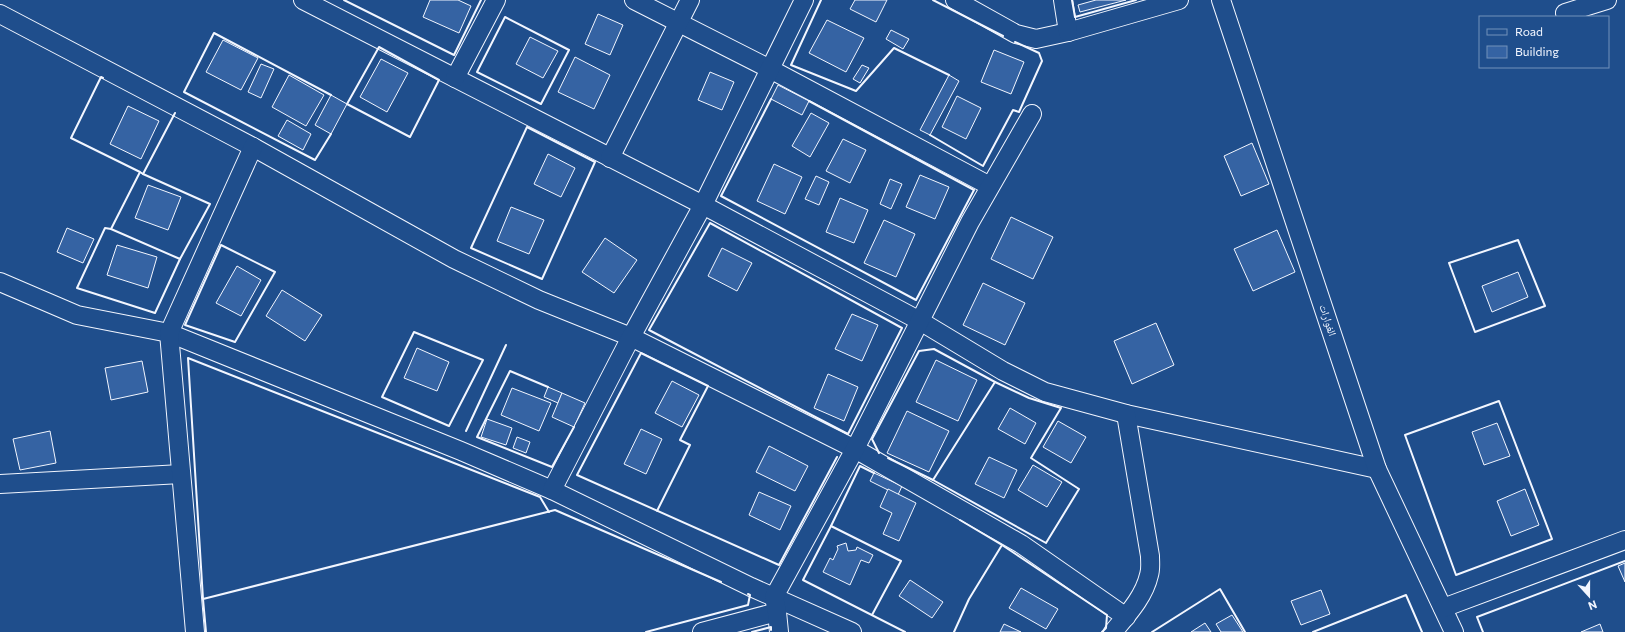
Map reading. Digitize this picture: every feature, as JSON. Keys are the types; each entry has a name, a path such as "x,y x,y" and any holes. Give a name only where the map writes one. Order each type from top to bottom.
{"street":[{"path":"303,0 702,205 920,321 1003,371 1045,392 1126,414 1377,469"},
{"path":"455,78 496,0"},
{"path":"634,0 770,69 990,186"},
{"path":"610,158 690,0"},
{"path":"552,490 630,337 702,205 804,0"},
{"path":"955,0 1016,34 1036,39 1068,32 1179,0"},
{"path":"1063,0 1068,32"},
{"name":"الغوارات","path":"1221,0 1377,469 1444,608 1454,632"},
{"path":"1565,13 1607,0"},
{"path":"0,14 252,147 454,259 539,300 630,337 855,449 1020,544 1126,617"},
{"path":"780,632 776,605 970,222 1032,114"},
{"path":"195,632 168,333 252,147"},
{"path":"0,282 76,315 168,333 461,451 552,490 776,605 852,632"},
{"path":"1113,632 1126,617 1143,592 1150,574 1150,556 1126,414"},
{"path":"0,484 181,474"},
{"path":"1444,608 1625,540"},
{"path":"702,632 776,605"}],"building":[{"path":"430,0 458,0 471,6 459,33 423,17"},
{"path":"855,0 887,0 876,22 850,9"},
{"path":"1096,0 1126,0 1080,12 1078,5"},
{"path":"598,14 623,25 610,55 585,44"},
{"path":"827,20 864,38 846,72 809,53"},
{"path":"891,30 909,39 903,49 886,39"},
{"path":"530,37 558,51 543,78 516,64"},
{"path":"223,40 258,58 241,90 206,72"},
{"path":"994,50 1024,62 1011,94 981,82"},
{"path":"575,57 610,75 594,109 558,92"},
{"path":"381,59 408,73 387,112 360,97"},
{"path":"261,64 274,69 261,98 248,92"},
{"path":"862,65 869,68 860,83 853,79"},
{"path":"710,72 734,82 722,110 698,100"},
{"path":"289,75 324,95 306,126 272,107"},
{"path":"949,75 959,81 930,135 920,130"},
{"path":"778,85 809,101 802,115 771,99"},
{"path":"331,95 347,104 331,134 315,125"},
{"path":"957,96 981,108 966,139 942,127"},
{"path":"128,106 159,121 141,159 110,144"},
{"path":"811,113 829,123 810,157 792,146"},
{"path":"287,120 311,134 303,150 278,136"},
{"path":"843,139 866,150 850,183 826,171"},
{"path":"1252,143 1269,184 1241,196 1224,156"},
{"path":"548,154 575,168 561,197 534,184"},
{"path":"774,164 802,177 785,214 757,201"},
{"path":"920,175 949,187 935,219 906,207"},
{"path":"816,176 829,182 819,205 805,199"},
{"path":"890,179 902,184 891,209 880,204"},
{"path":"148,185 181,197 168,230 135,218"},
{"path":"840,198 868,210 854,243 826,232"},
{"path":"511,207 544,220 529,254 497,241"},
{"path":"1011,217 1053,237 1033,279 991,259"},
{"path":"884,220 915,234 896,277 864,263"},
{"path":"67,228 94,239 83,263 57,252"},
{"path":"1277,230 1295,272 1253,291 1234,249"},
{"path":"605,238 637,260 614,293 582,272"},
{"path":"117,245 157,257 148,288 107,275"},
{"path":"722,248 752,263 737,291 708,276"},
{"path":"237,266 261,280 241,316 216,303"},
{"path":"1518,272 1528,297 1492,312 1482,286"},
{"path":"983,283 1025,303 1005,345 963,325"},
{"path":"282,290 322,315 305,341 266,316"},
{"path":"852,314 878,325 862,361 835,349"},
{"path":"1156,323 1174,365 1132,384 1114,341"},
{"path":"417,348 449,362 437,391 404,378"},
{"path":"936,360 977,380 958,421 916,402"},
{"path":"142,361 148,392 111,400 105,368"},
{"path":"828,374 858,387 844,421 814,408"},
{"path":"672,381 699,395 682,427 655,413"},
{"path":"548,387 562,393 558,403 544,397"},
{"path":"512,388 551,403 539,431 501,415"},
{"path":"562,393 585,403 574,427 552,417"},
{"path":"1010,408 1036,423 1025,444 998,429"},
{"path":"907,411 949,431 929,472 887,453"},
{"path":"487,419 512,428 506,445 481,437"},
{"path":"1058,421 1086,437 1071,463 1043,447"},
{"path":"1497,423 1510,456 1484,465 1472,432"},
{"path":"641,429 662,439 646,474 624,464"},
{"path":"50,431 56,463 20,470 13,439"},
{"path":"517,437 530,442 526,453 513,448"},
{"path":"769,446 808,466 795,491 756,472"},
{"path":"989,457 1017,470 1004,498 975,484"},
{"path":"1033,465 1062,482 1047,507 1018,490"},
{"path":"874,473 902,486 898,495 870,481"},
{"path":"888,489 916,503 899,541 883,534 892,513 880,507"},
{"path":"1525,489 1539,525 1511,536 1497,501"},
{"path":"759,492 791,506 780,530 749,515"},
{"path":"846,543 848,551 856,550 857,547 873,555 869,563 861,560 850,585 823,572 830,558 833,560 838,549 837,546"},
{"path":"1625,563 1625,582 1618,566"},
{"path":"910,580 943,602 932,618 899,596"},
{"path":"1021,588 1058,609 1046,629 1009,608"},
{"path":"1321,590 1330,614 1301,625 1291,601"},
{"path":"1232,615 1243,632 1221,632 1216,624"},
{"path":"1205,623 1211,632 1191,632"},
{"path":"1004,624 1021,632 1000,632"},
{"path":"1600,624 1603,632 1581,632"}],"wall":[{"path":"344,0 454,55 481,0"},
{"path":"821,0 791,65 856,91 894,48 949,75"},
{"path":"933,0 1003,36"},
{"path":"1072,0 1075,17 1136,0"},
{"path":"505,17 569,50 541,104 477,72 505,17"},
{"path":"331,95 214,33 184,92 315,160 331,134"},
{"path":"930,135 983,166 1013,110 1019,112 1042,61 1039,53 1015,42"},
{"path":"379,47 439,80 410,137 347,104 379,47"},
{"path":"103,78 101,77 71,138 140,172 143,174 210,204 180,259 111,229 140,172"},
{"path":"771,99 721,196 916,300 974,190 809,101"},
{"path":"143,174 175,113"},
{"path":"527,127 595,162 542,279 471,248 527,127"},
{"path":"710,223 902,328 848,434 649,330 710,223"},
{"path":"111,229 105,228 77,288 155,313 180,259"},
{"path":"1518,240 1545,306 1475,332 1449,263 1518,240"},
{"path":"221,245 275,272 235,342 185,325 221,245"},
{"path":"414,332 483,360 449,426 382,397 414,332"},
{"path":"466,431 506,345"},
{"path":"879,453 872,439 919,351 934,349 995,382"},
{"path":"657,511 690,445 680,440 708,386 641,353 577,475 779,565 837,457"},
{"path":"203,599 188,358 540,497 549,512"},
{"path":"548,387 510,371 477,437 552,467 574,427"},
{"path":"995,382 1029,398 1061,408 1031,458 1079,489 1046,543 933,480 995,382"},
{"path":"1499,401 1552,539 1456,575 1405,435 1499,401"},
{"path":"888,458 933,480"},
{"path":"831,526 860,466 874,473"},
{"path":"206,632 203,599 555,510 721,582"},
{"path":"954,632 969,599 1002,545 960,520"},
{"path":"872,615 901,561 831,526 803,580 905,632"},
{"path":"1002,545 1107,615 1106,628 1102,632"},
{"path":"1483,632 1477,617 1625,561"},
{"path":"1152,632 1220,589 1245,632"},
{"path":"646,632 748,605 750,595 748,594"},
{"path":"1313,632 1406,595 1422,632"},
{"path":"752,632 771,627 771,630"}]}
